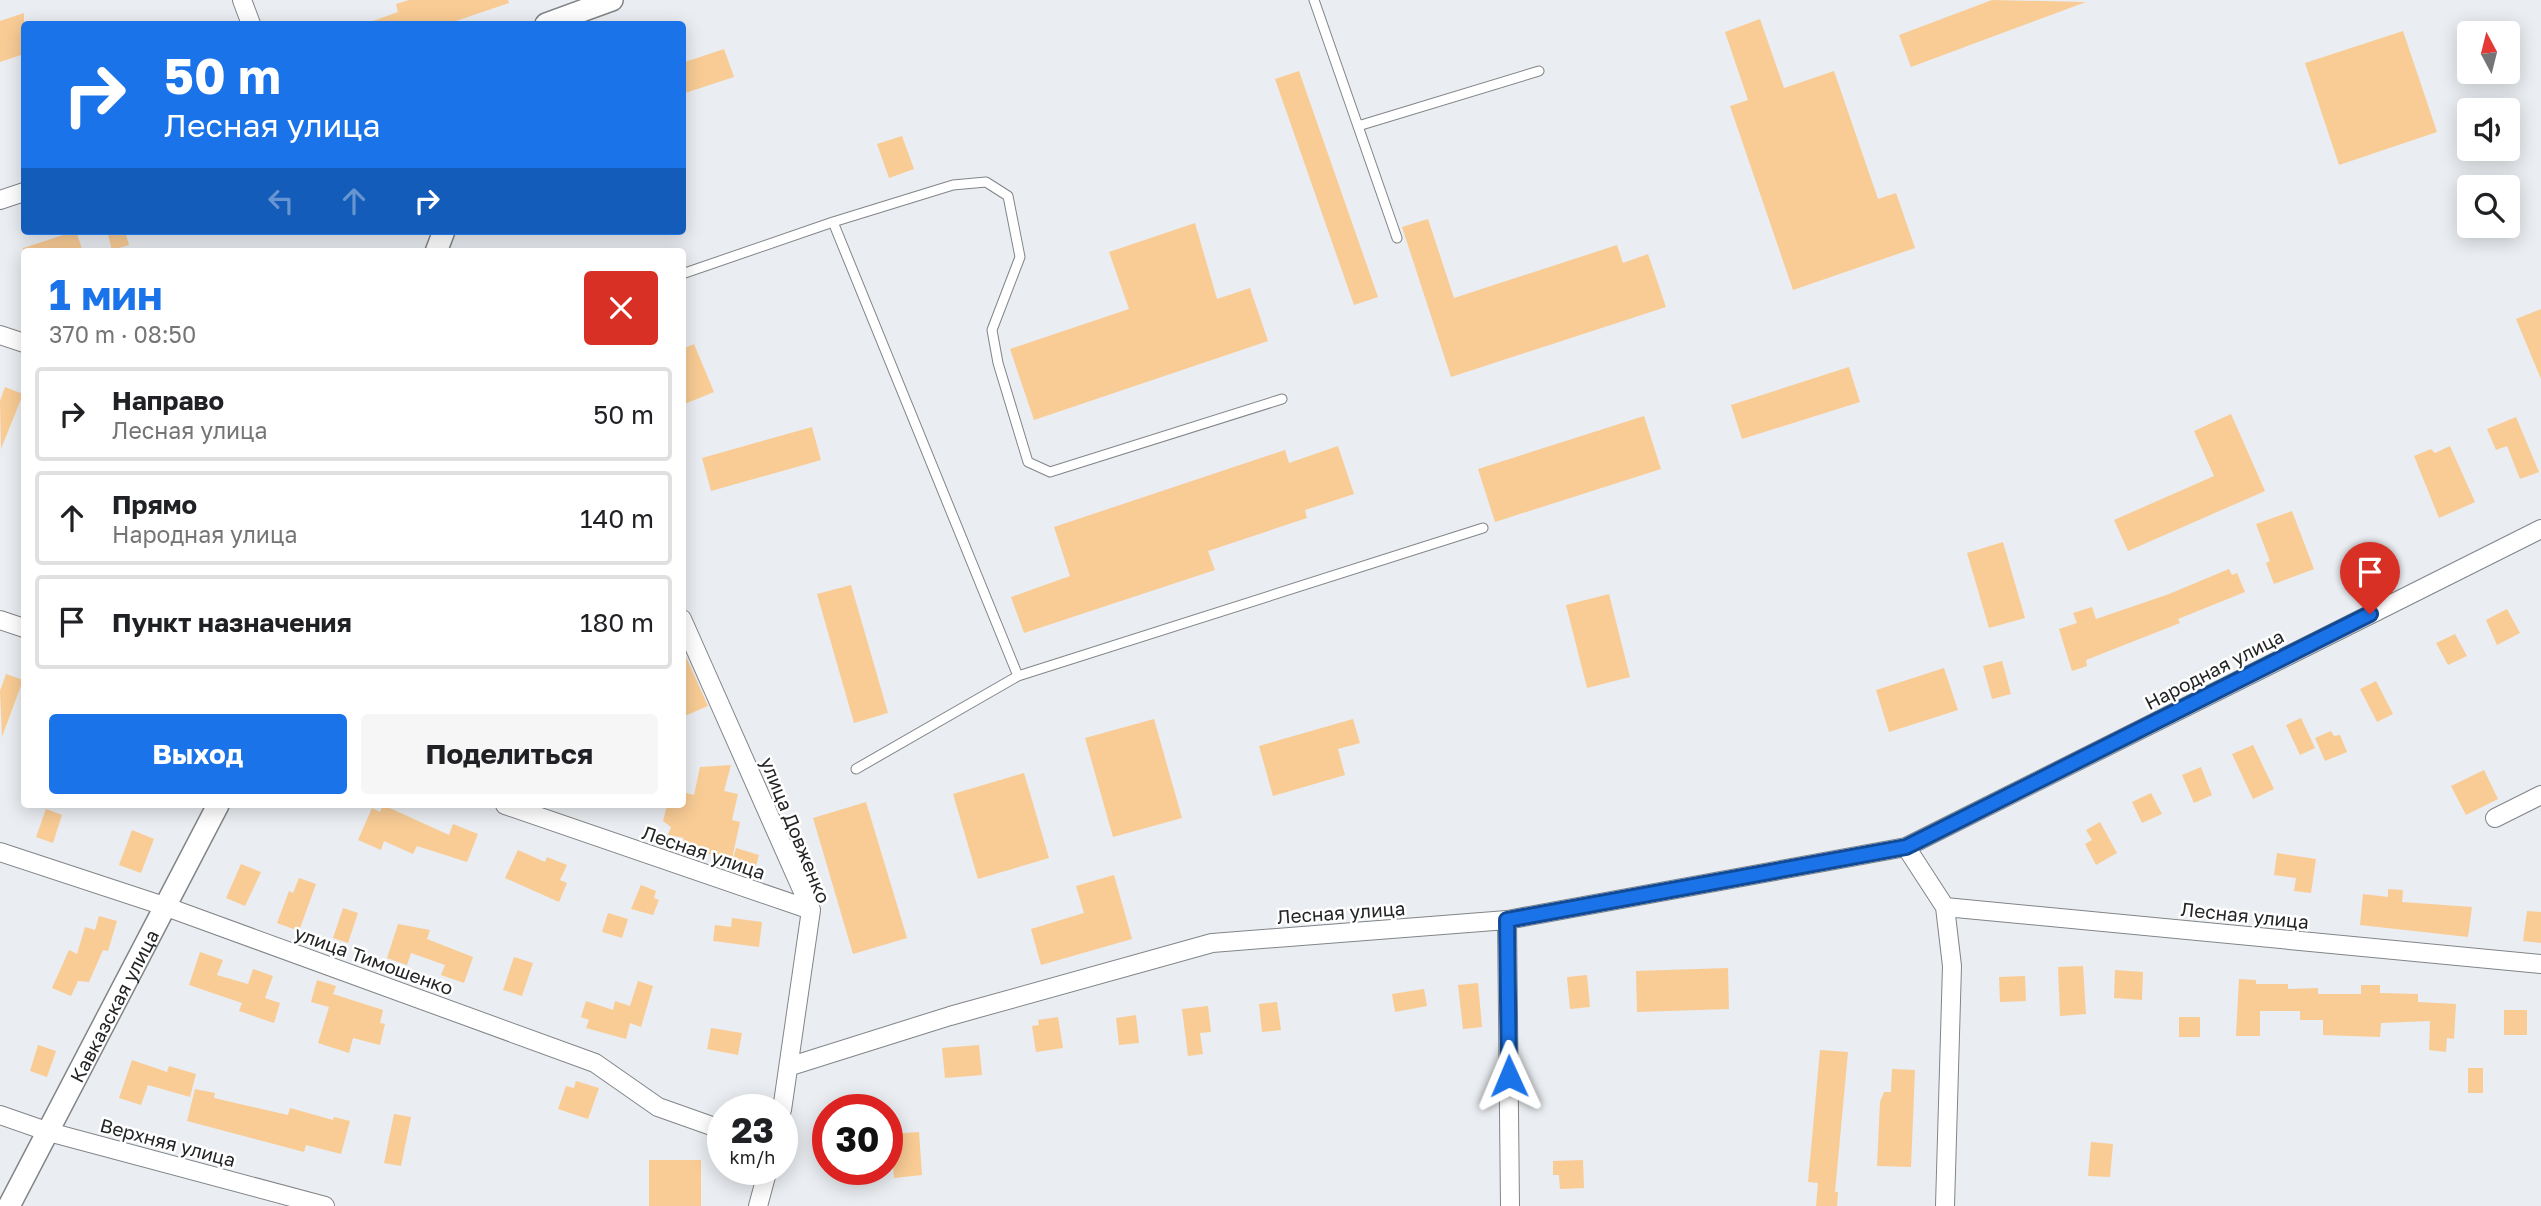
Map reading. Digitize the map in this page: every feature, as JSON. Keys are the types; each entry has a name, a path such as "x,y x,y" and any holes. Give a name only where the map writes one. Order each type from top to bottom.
{"street":[{"path":"242,0 250,21"},
{"path":"551,21 576,6 612,0"},
{"path":"0,200 21,193"},
{"path":"0,335 21,341"},
{"name":"Народная улица","path":"1906,847 2541,529"},
{"path":"0,620 21,627"},
{"name":"улица Довженко","path":"686,628 811,910 785,1094"},
{"path":"2495,818 2541,795"},
{"name":"Кавказская улица","path":"9,1206 216,808"},
{"name":"Лесная улица","path":"514,808 811,910"},
{"path":"1906,847 1945,907 1952,966 1945,1206"},
{"name":"Лесная улица","path":"791,1066 950,1016 1212,943 1507,920 1906,847"},
{"name":"улица Тимошенко","path":"0,852 164,906 595,1063 658,1107 707,1124"},
{"name":"Лесная улица","path":"1945,907 2541,964"},
{"path":"1507,920 1510,1206"},
{"name":"Верхняя улица","path":"0,1115 49,1132 325,1206"},
{"path":"758,1206 764,1185"}],"lane":[{"path":"1314,0 1397,238"},
{"path":"1358,126 1539,71"},
{"path":"686,273 833,222 953,185 986,182 1008,196 1015,221 1020,257 992,330 998,363 1028,462 1051,472 1282,399"},
{"path":"833,222 1018,676"},
{"path":"856,769 1018,676 1483,528"}],"building":[{"path":"409,0 508,0 509,3 456,21 373,21 398,12 396,4"},
{"path":"1992,0 2086,2 1911,67 1899,35"},
{"path":"24,13 24,21 21,21 21,55 0,62 0,21"},
{"path":"1760,19 1784,88 1834,71 1878,199 1896,193 1915,248 1793,290 1730,106 1748,100 1725,32"},
{"path":"2403,31 2437,132 2339,165 2305,63"},
{"path":"724,49 734,77 686,93 686,62"},
{"path":"1299,71 1378,297 1354,305 1275,79"},
{"path":"902,136 914,169 889,178 877,144"},
{"path":"1428,219 1454,298 1617,245 1623,263 1648,254 1666,307 1451,377 1402,227"},
{"path":"1195,223 1217,299 1250,288 1268,341 1034,420 1010,349 1129,309 1109,252"},
{"path":"64,235 77,235 82,248 23,248"},
{"path":"108,235 126,235 129,245 111,248"},
{"path":"2541,309 2541,379 2516,319"},
{"path":"694,344 714,392 686,403 686,347"},
{"path":"1849,367 1860,402 1742,439 1731,405"},
{"path":"5,387 21,393 1,449 0,401"},
{"path":"2231,414 2265,491 2128,551 2114,520 2214,476 2194,431"},
{"path":"1644,416 1661,469 1495,522 1478,469"},
{"path":"2516,417 2539,472 2520,479 2507,446 2496,450 2487,429"},
{"path":"812,427 821,460 711,491 702,458"},
{"path":"1338,446 1354,494 1305,510 1307,518 1208,551 1215,570 1024,633 1011,597 1070,576 1054,527 1285,450 1289,463"},
{"path":"2450,446 2475,502 2439,518 2414,456 2431,449 2435,453"},
{"path":"2292,511 2314,569 2274,584 2266,563 2270,561 2256,524"},
{"path":"2003,542 2025,618 1989,628 1967,553"},
{"path":"2229,569 2232,575 2237,573 2245,592 2178,619 2180,623 2086,660 2087,666 2072,671 2059,629 2077,623 2073,613 2092,607 2096,619 2169,594"},
{"path":"851,585 888,713 854,723 817,594"},
{"path":"1609,594 1630,677 1587,688 1566,605"},
{"path":"2507,609 2520,633 2497,645 2486,620"},
{"path":"2455,634 2467,656 2448,665 2436,643"},
{"path":"686,657 708,706 686,715"},
{"path":"2002,661 2011,694 1992,699 1983,666"},
{"path":"1944,668 1958,710 1889,732 1876,690"},
{"path":"6,674 21,679 2,737 0,691"},
{"path":"2376,681 2393,714 2377,722 2360,689"},
{"path":"2301,718 2315,748 2300,755 2286,725"},
{"path":"1154,719 1182,818 1113,837 1085,738"},
{"path":"1353,719 1360,743 1338,749 1345,775 1273,796 1259,746"},
{"path":"2331,731 2334,736 2340,735 2347,752 2325,761 2315,738"},
{"path":"2253,745 2274,789 2253,799 2232,754"},
{"path":"731,765 724,791 738,794 732,820 740,822 732,859 681,848 684,838 668,835 671,827 663,821 666,808 686,808 686,793 694,795 700,767"},
{"path":"2201,767 2212,795 2194,803 2182,775"},
{"path":"2484,770 2498,799 2466,815 2451,786"},
{"path":"1024,773 1049,858 978,879 953,794"},
{"path":"2151,793 2162,814 2142,823 2132,802"},
{"path":"866,802 907,938 853,954 813,818"},
{"path":"372,808 380,812 382,808 390,808 449,835 453,824 478,834 467,862 417,846 413,854 384,841 381,850 358,840"},
{"path":"46,809 62,815 53,843 36,837"},
{"path":"2100,822 2117,853 2096,865 2085,844 2092,840 2086,830"},
{"path":"132,830 154,839 141,873 119,865"},
{"path":"736,848 759,855 754,873 731,867"},
{"path":"518,850 545,862 547,857 567,865 560,880 567,883 559,902 505,878"},
{"path":"2277,853 2316,859 2311,893 2294,891 2296,878 2274,875"},
{"path":"241,864 261,872 245,906 226,898"},
{"path":"1114,875 1132,939 1041,965 1031,929 1084,913 1076,886"},
{"path":"299,878 316,884 299,931 277,923 289,891 293,893"},
{"path":"641,885 656,891 654,898 659,900 653,915 631,909"},
{"path":"2388,889 2403,890 2402,902 2472,907 2468,937 2360,925 2363,894 2388,897"},
{"path":"343,908 358,913 348,943 333,938"},
{"path":"2527,911 2541,912 2541,943 2523,941"},
{"path":"608,913 628,919 622,938 602,932"},
{"path":"99,916 117,921 108,951 103,950 89,982 78,981 71,996 52,988 69,950 77,954 85,927 95,930"},
{"path":"732,918 762,922 759,947 713,941 715,925 731,927"},
{"path":"398,924 430,930 427,939 473,957 464,983 441,975 445,965 411,953 407,965 387,958"},
{"path":"200,952 223,960 217,975 248,984 253,969 273,976 265,998 280,1003 274,1023 239,1011 242,1003 189,985"},
{"path":"514,957 533,963 522,996 503,990"},
{"path":"2083,966 2086,1014 2060,1016 2058,967"},
{"path":"1728,968 1729,1009 1637,1012 1636,971"},
{"path":"2115,970 2143,972 2142,1000 2114,998"},
{"path":"1587,975 1590,1007 1570,1009 1567,977"},
{"path":"2025,976 2026,1001 2000,1002 1999,977"},
{"path":"2239,979 2256,980 2256,984 2288,984 2288,989 2318,988 2318,994 2361,994 2361,985 2380,985 2380,993 2418,994 2418,1002 2456,1004 2454,1039 2447,1038 2446,1052 2429,1050 2430,1021 2381,1023 2380,1037 2323,1035 2323,1020 2300,1020 2300,1011 2260,1011 2260,1036 2236,1036"},
{"path":"317,980 336,986 333,994 383,1010 380,1023 385,1024 380,1045 353,1038 349,1053 318,1043 329,1007 311,1002"},
{"path":"638,981 653,986 641,1027 630,1023 626,1039 586,1028 589,1020 581,1017 586,1001 613,1010 615,1001 630,1006"},
{"path":"1478,983 1482,1027 1463,1029 1458,985"},
{"path":"1424,989 1427,1006 1395,1012 1392,994"},
{"path":"1277,1002 1281,1030 1262,1032 1259,1004"},
{"path":"1208,1006 1211,1032 1200,1033 1203,1054 1188,1056 1182,1009"},
{"path":"2504,1010 2527,1010 2527,1035 2504,1035"},
{"path":"1136,1015 1139,1043 1119,1045 1116,1018"},
{"path":"1058,1017 1063,1048 1036,1052 1032,1026 1039,1025 1038,1020"},
{"path":"2179,1017 2200,1017 2200,1037 2179,1037"},
{"path":"711,1028 742,1033 738,1055 707,1049"},
{"path":"38,1045 56,1051 47,1077 30,1071"},
{"path":"979,1045 982,1075 945,1078 942,1048"},
{"path":"1820,1050 1848,1052 1835,1192 1838,1192 1837,1206 1816,1206 1818,1183 1808,1182"},
{"path":"132,1060 167,1072 169,1066 196,1074 190,1097 148,1085 141,1105 119,1098"},
{"path":"2468,1068 2483,1068 2483,1093 2468,1093"},
{"path":"1892,1069 1915,1070 1911,1167 1877,1166 1880,1102 1884,1092 1891,1092"},
{"path":"576,1081 599,1088 588,1119 558,1109 566,1086 574,1088"},
{"path":"195,1089 215,1093 214,1098 288,1115 290,1108 333,1120 334,1117 350,1121 341,1154 306,1145 304,1152 187,1121"},
{"path":"394,1114 411,1117 401,1166 384,1163"},
{"path":"919,1132 922,1175 903,1177 903,1133"},
{"path":"2091,1142 2113,1144 2110,1177 2088,1176"},
{"path":"649,1160 701,1160 701,1206 649,1206"},
{"path":"1583,1160 1584,1188 1560,1189 1559,1175 1553,1175 1553,1161"}],"route":[{"path":"1509,1076 1507,920 1906,847 2370,614"}]}
